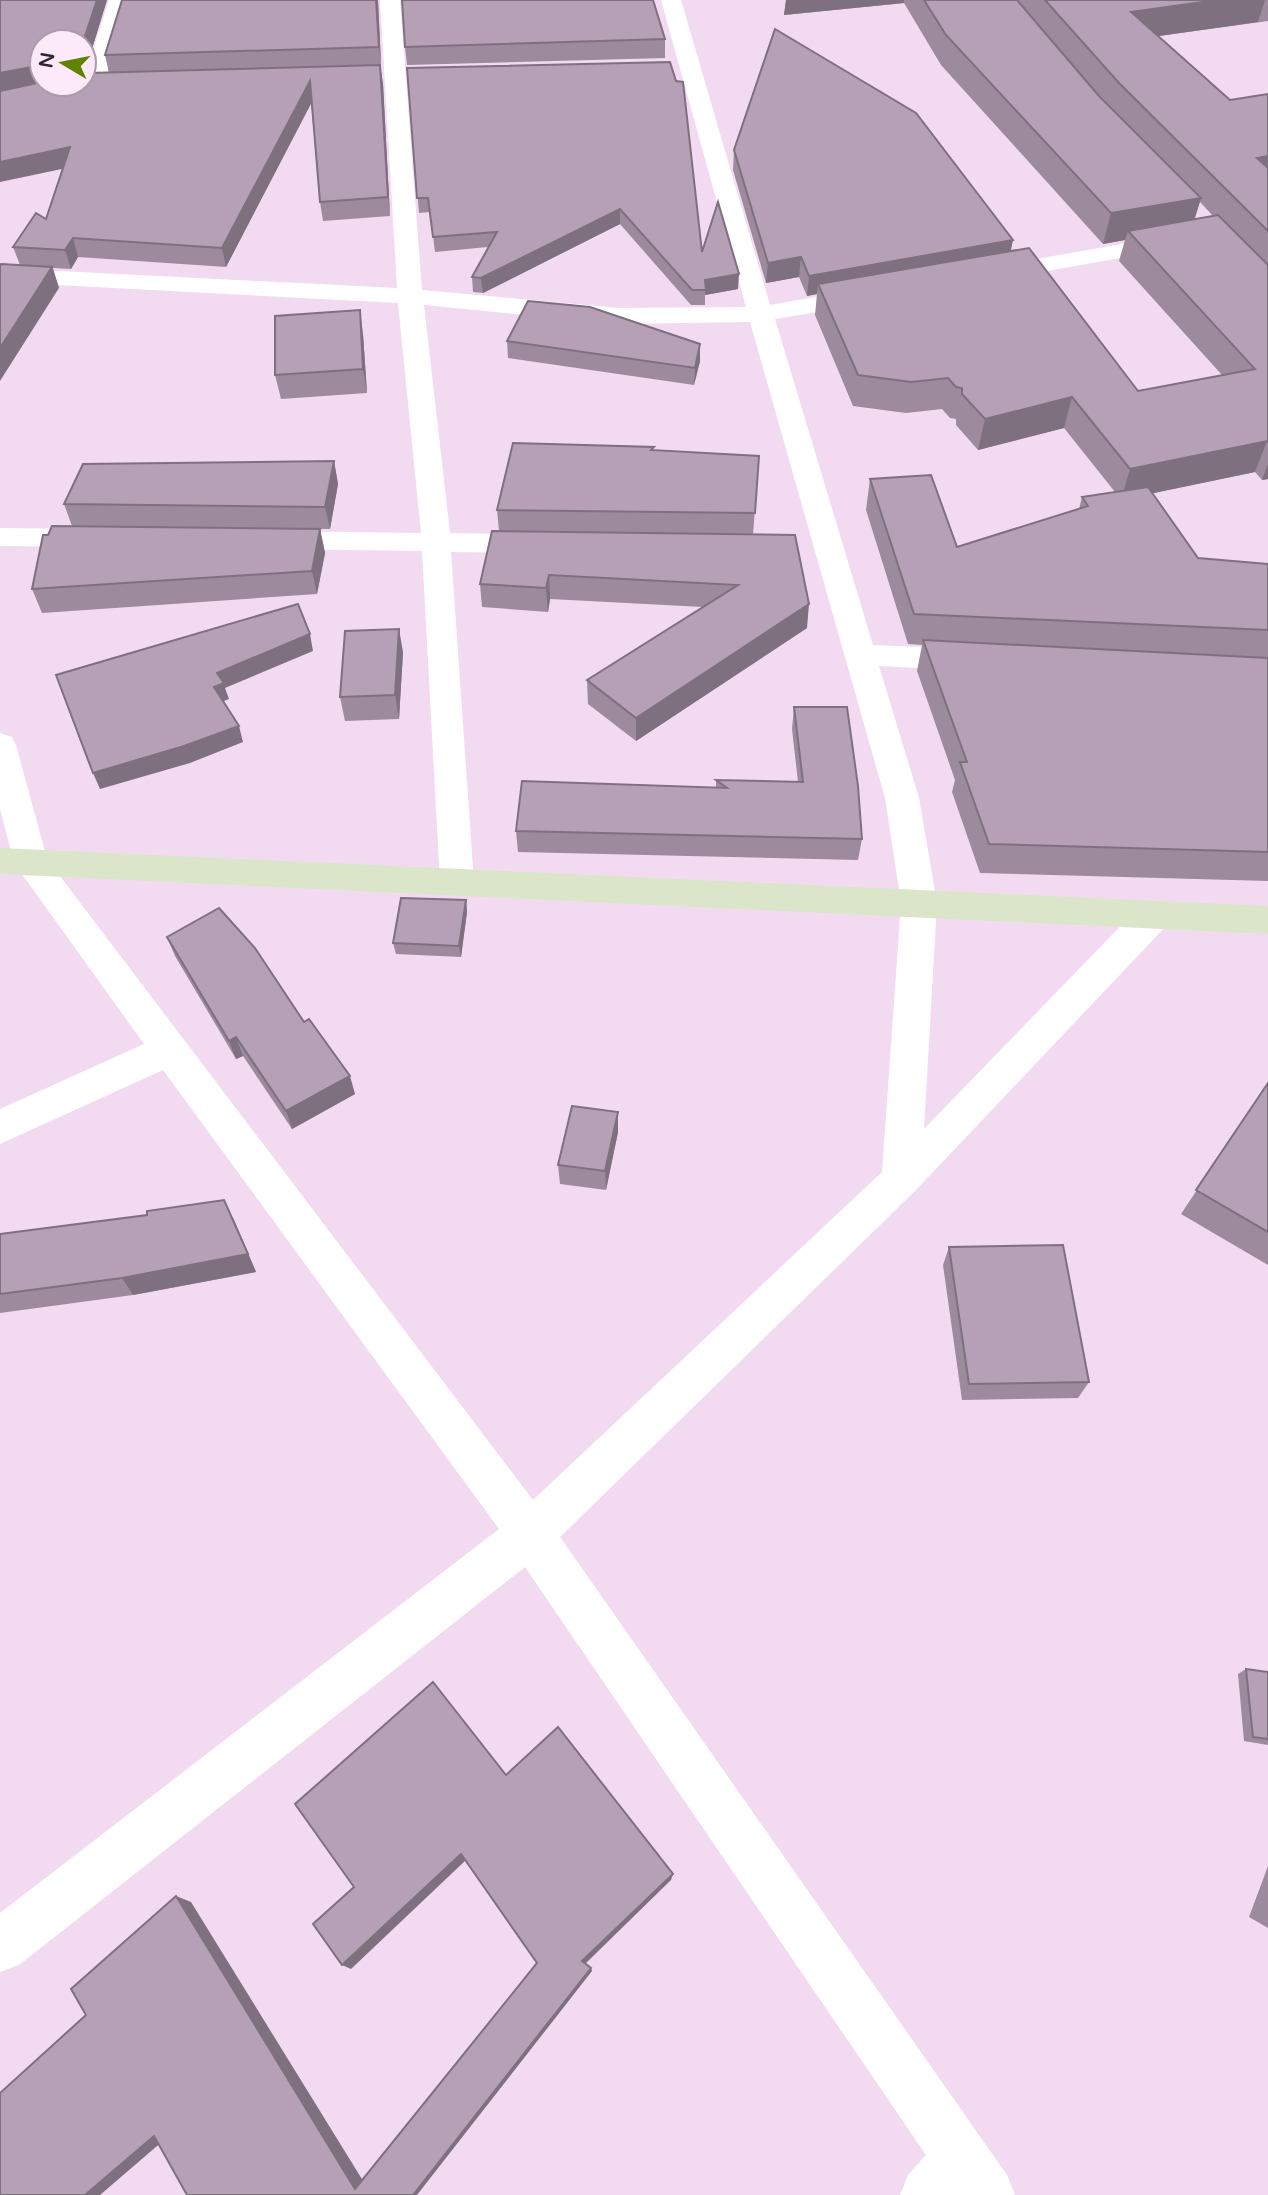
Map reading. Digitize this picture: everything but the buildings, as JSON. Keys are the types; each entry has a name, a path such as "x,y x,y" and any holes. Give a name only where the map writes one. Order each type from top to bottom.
{"street":[{"path":"98,67 119,0"},
{"path":"390,0 403,75 410,296 436,542 457,882"},
{"path":"671,0 674,66 761,314 815,548 860,654 902,798 919,903 901,1179"},
{"path":"369,76 403,75"},
{"path":"98,83 120,83"},
{"path":"966,278 1199,237"},
{"path":"0,275 410,296 619,316 761,314 884,293"},
{"path":"0,537 123,538"},
{"path":"245,540 572,544"},
{"path":"860,654 996,661"},
{"path":"0,745 16,862 171,1049 530,1534 958,2182"},
{"path":"16,862 1268,920"},
{"path":"0,1946 530,1534 901,1179 1154,915"},
{"path":"0,1127 171,1049"}]}
